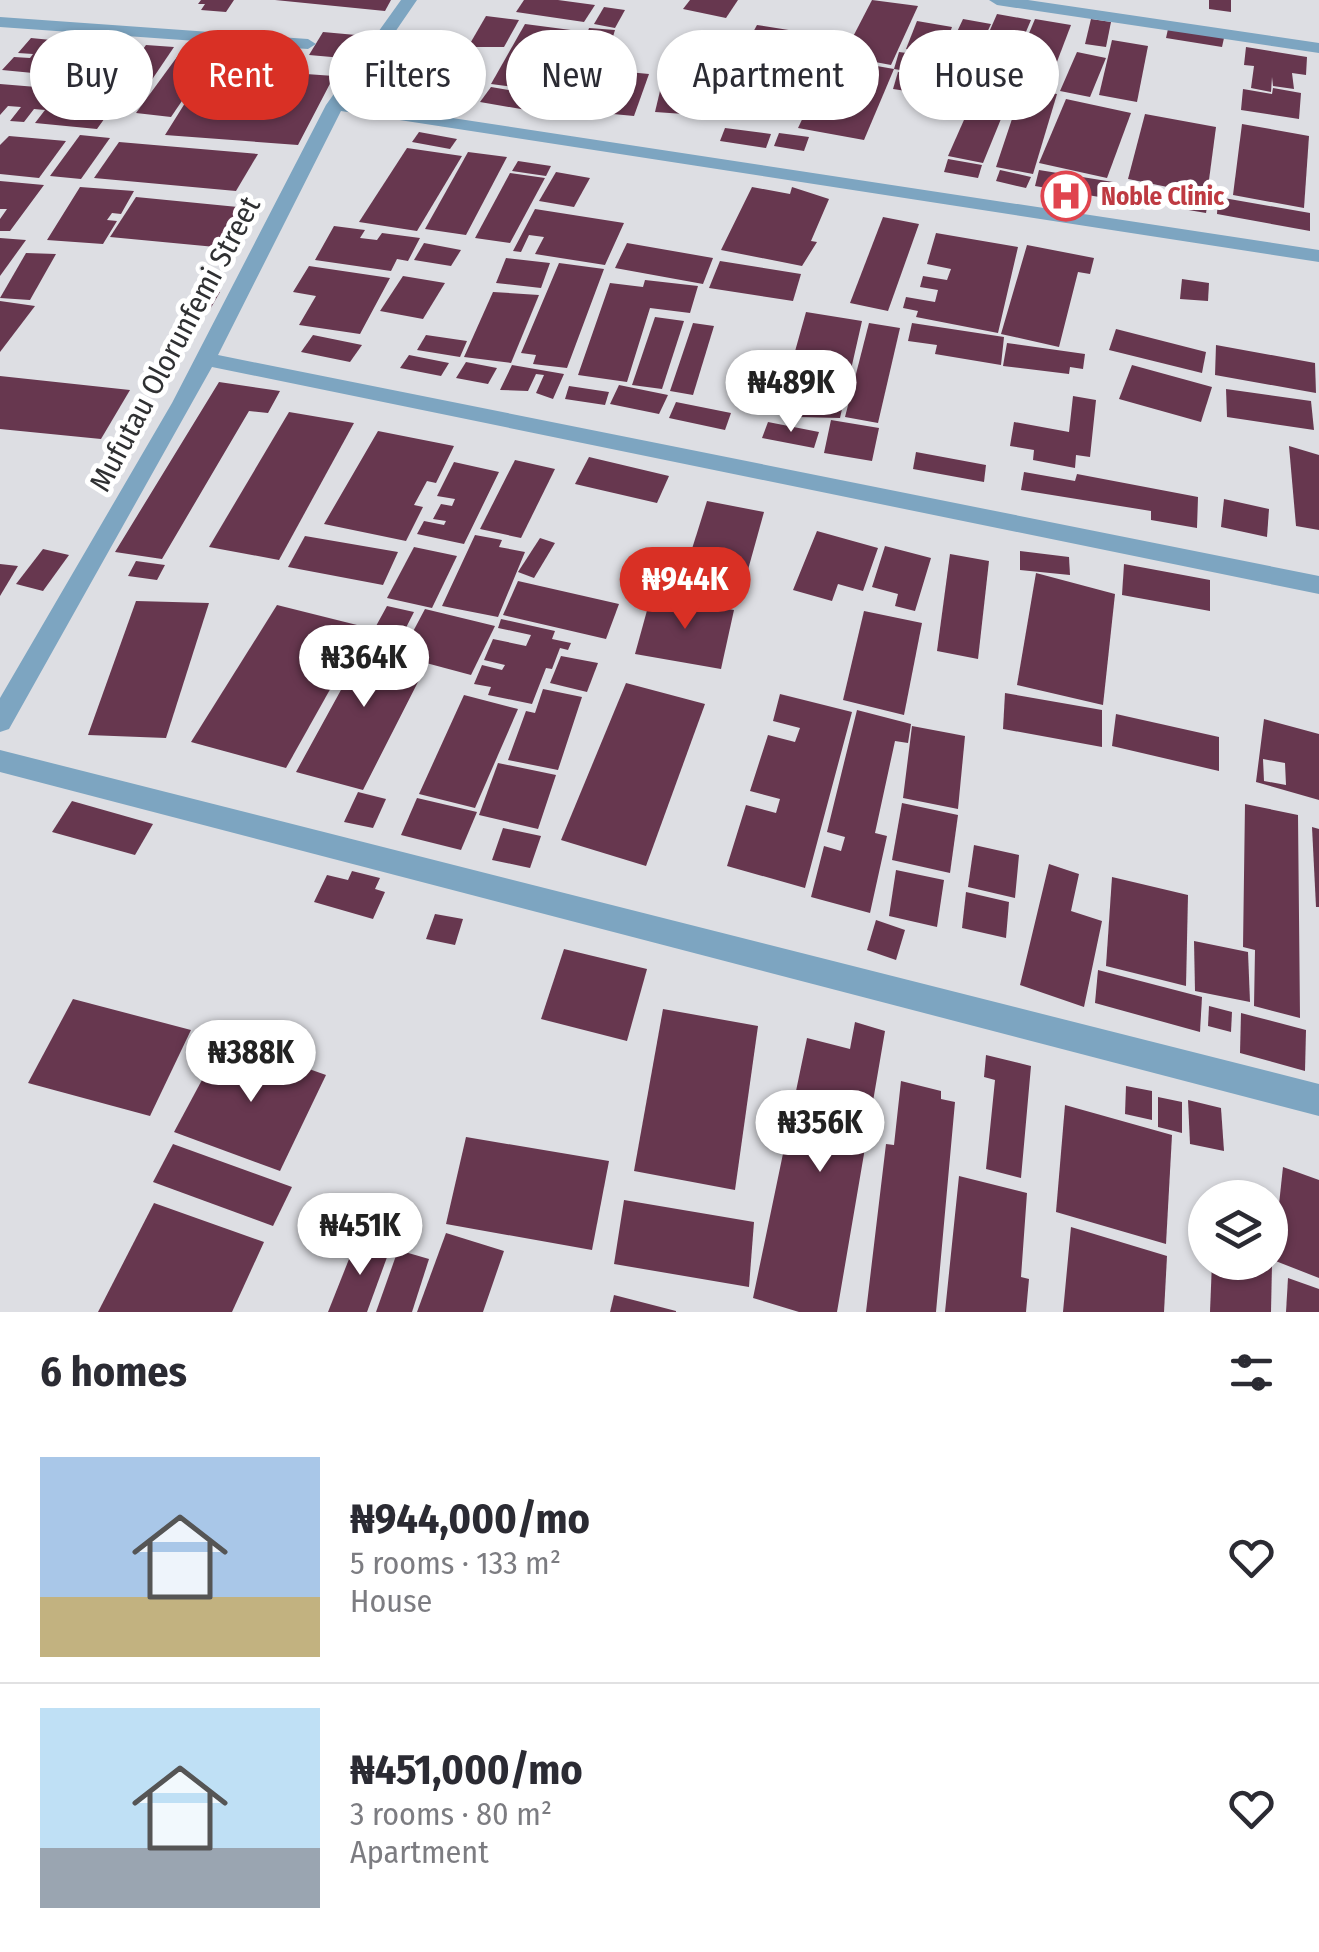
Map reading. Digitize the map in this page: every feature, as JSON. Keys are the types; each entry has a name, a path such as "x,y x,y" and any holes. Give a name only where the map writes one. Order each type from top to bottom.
{"street":[{"path":"0,10 9,0"},
{"name":"Mufutau Olorunfemi Street","path":"385,30 409,0"},
{"path":"997,0 1319,48"},
{"path":"0,22 173,34"},
{"name":"Mufutau Olorunfemi Street","path":"0,721 205,359 329,117"},
{"path":"433,120 1319,256"},
{"path":"205,359 1319,586"},
{"path":"0,761 1319,1100"}],"building":[{"path":"201,0 234,0 226,12 201,10 205,4 198,4"},
{"path":"275,0 391,0 385,11"},
{"path":"524,0 595,5 584,22 516,12"},
{"path":"690,0 738,0 726,18 683,9"},
{"path":"872,0 918,6 907,30 899,30 899,48 891,65 879,63 879,30 856,30"},
{"path":"1209,0 1231,0 1231,12 1209,9"},
{"path":"604,7 625,10 615,28 594,24"},
{"path":"997,14 1031,20 1027,30 990,30"},
{"path":"486,16 519,20 513,30 506,30 504,47 486,47 486,30 478,30"},
{"path":"963,19 991,24 988,30 958,30"},
{"path":"1035,19 1071,25 1059,56 1059,30 1030,30"},
{"path":"1091,19 1111,22 1106,47 1085,44"},
{"path":"917,21 952,27 951,30 913,30"},
{"path":"525,24 571,30 522,30"},
{"path":"757,25 788,30 754,30"},
{"path":"1168,29 1224,38 1222,47 1166,38"},
{"path":"323,32 329,33 329,57 309,55"},
{"path":"30,39 30,54 18,53"},
{"path":"1112,40 1148,46 1137,102 1099,95"},
{"path":"153,46 173,48 153,78"},
{"path":"1246,47 1307,57 1306,75 1292,73 1294,89 1273,86 1272,77 1271,92 1251,88 1254,66 1244,65"},
{"path":"1077,52 1106,58 1090,97 1060,91"},
{"path":"14,57 30,58 30,73 2,70"},
{"path":"506,58 506,86 491,84"},
{"path":"173,62 171,117 153,115 153,90"},
{"path":"879,66 894,69 879,104"},
{"path":"637,73 649,74 637,108"},
{"path":"309,74 329,76 329,86 298,145 165,135 174,120 309,120"},
{"path":"0,84 30,86 30,114 24,122 10,121 21,107 8,106 0,115"},
{"path":"491,87 506,90 506,106 486,103"},
{"path":"1273,88 1301,93 1299,119 1241,110 1243,89 1272,94"},
{"path":"1066,99 1131,113 1107,178 1039,163"},
{"path":"1145,114 1216,127 1207,195 1128,179"},
{"path":"37,120 103,120 97,129 35,123"},
{"path":"802,120 872,120 864,140 798,128"},
{"path":"964,120 1001,120 983,163 948,156"},
{"path":"1012,120 1049,120 1033,174 996,167"},
{"path":"1242,124 1309,136 1304,208 1233,195"},
{"path":"725,128 771,134 766,148 720,141"},
{"path":"419,132 457,139 450,149 412,142"},
{"path":"779,133 809,137 804,151 774,146"},
{"path":"80,135 110,138 81,179 50,176"},
{"path":"9,136 66,141 39,178 0,174 0,145"},
{"path":"119,142 258,154 236,191 94,178"},
{"path":"407,148 462,156 417,231 359,222"},
{"path":"468,152 507,157 466,235 425,229"},
{"path":"948,159 982,165 978,178 944,172"},
{"path":"518,161 551,166 546,176 512,171"},
{"path":"1000,170 1031,177 1026,188 996,181"},
{"path":"1039,170 1113,182 1111,199 1035,186"},
{"path":"556,172 590,178 574,207 539,201"},
{"path":"510,173 545,178 510,243 475,238"},
{"path":"0,181 44,185 10,231 0,231 0,219 7,209 0,209"},
{"path":"80,187 134,191 121,214 112,213 107,220 117,221 103,244 47,240"},
{"path":"752,187 790,194 792,187 829,199 811,241 817,242 802,266 721,250"},
{"path":"1173,194 1208,201 1206,213 1171,207"},
{"path":"136,197 248,208 226,248 110,237"},
{"path":"1218,197 1310,213 1310,231 1217,214"},
{"path":"535,209 624,223 605,265 535,254 544,237 529,235 521,252 513,251"},
{"path":"883,217 919,224 888,311 850,303"},
{"path":"334,226 365,230 360,238 377,240 382,233 420,238 408,261 397,259 391,271 315,260"},
{"path":"936,233 1018,247 998,333 916,317 918,311 903,308 906,297 935,302 938,290 920,287 923,276 947,280 951,269 927,264"},
{"path":"0,238 26,240 0,276"},
{"path":"424,243 461,250 451,266 414,260"},
{"path":"627,243 713,258 703,284 615,268"},
{"path":"1027,245 1094,258 1090,274 1078,272 1059,347 1001,334"},
{"path":"26,253 56,254 30,300 0,298"},
{"path":"506,258 550,263 541,288 496,283"},
{"path":"720,261 801,274 793,301 709,288"},
{"path":"559,263 604,269 567,368 533,364 536,355 521,353"},
{"path":"309,266 390,278 360,334 299,325 316,296 293,292"},
{"path":"403,276 445,283 423,319 380,311"},
{"path":"1182,279 1209,283 1208,301 1180,299"},
{"path":"645,280 698,286 690,313 650,308 627,382 578,375 610,283 643,287"},
{"path":"199,290 220,292 208,313 187,311"},
{"path":"493,292 539,295 511,363 464,357"},
{"path":"0,301 35,306 0,352"},
{"path":"806,312 862,321 840,418 799,417 801,408 780,405"},
{"path":"655,317 684,321 662,389 632,385"},
{"path":"693,323 714,326 693,395 670,391"},
{"path":"869,323 900,328 878,423 845,417"},
{"path":"912,323 1004,337 1001,365 935,354 937,345 908,341"},
{"path":"1116,329 1206,352 1202,373 1109,350"},
{"path":"313,335 362,345 350,362 301,352"},
{"path":"426,335 467,341 460,357 417,350"},
{"path":"1007,343 1085,354 1083,369 1070,367 1069,374 1003,366"},
{"path":"1216,345 1315,363 1316,393 1215,375"},
{"path":"409,355 449,363 441,376 400,368"},
{"path":"466,362 497,368 488,384 456,378"},
{"path":"512,365 564,374 553,399 536,393 544,375 536,374 528,391 500,390"},
{"path":"1132,365 1212,387 1201,422 1119,399"},
{"path":"0,376 130,390 101,439 0,429"},
{"path":"219,382 280,391 268,413 249,411 162,559 115,552"},
{"path":"619,385 668,395 659,414 610,404"},
{"path":"569,386 609,392 605,405 565,399"},
{"path":"1226,389 1311,401 1314,430 1227,417"},
{"path":"1073,396 1096,400 1090,457 1076,455 1075,468 1033,460 1034,450 1010,446 1014,422 1069,432"},
{"path":"676,402 731,413 725,430 669,418"},
{"path":"289,412 354,423 279,560 209,547"},
{"path":"831,420 879,428 872,461 824,453"},
{"path":"768,422 819,432 814,448 762,438"},
{"path":"378,431 454,446 436,483 427,481 414,505 423,507 406,541 324,524"},
{"path":"1289,446 1319,455 1319,530 1296,526"},
{"path":"916,452 986,465 984,482 913,469"},
{"path":"589,457 669,476 657,503 575,484"},
{"path":"515,460 555,469 521,538 480,529"},
{"path":"454,462 499,472 464,544 417,534 424,521 444,525 446,521 433,519 441,504 452,506 455,499 437,496"},
{"path":"1024,472 1075,481 1077,474 1198,497 1197,528 1151,520 1151,511 1021,490"},
{"path":"1224,499 1269,509 1267,537 1221,527"},
{"path":"707,501 764,512 741,595 681,584"},
{"path":"817,531 878,548 863,591 838,584 832,601 793,590"},
{"path":"475,535 502,540 499,547 525,552 498,617 442,606"},
{"path":"305,536 398,552 383,585 288,567"},
{"path":"540,538 555,543 534,578 518,572"},
{"path":"885,546 931,558 915,611 895,606 898,594 872,587"},
{"path":"414,547 457,556 432,608 387,598"},
{"path":"43,549 69,555 43,591 16,584"},
{"path":"1020,551 1069,557 1070,575 1020,570"},
{"path":"950,554 989,561 978,659 937,651"},
{"path":"136,561 165,565 157,580 128,576"},
{"path":"0,564 18,566 0,596"},
{"path":"1124,564 1210,580 1210,611 1122,595"},
{"path":"1036,573 1115,594 1103,705 1017,685"},
{"path":"518,581 619,604 606,639 503,615"},
{"path":"651,596 734,610 721,669 635,654"},
{"path":"136,601 209,603 166,738 88,735"},
{"path":"277,605 365,627 286,768 191,742"},
{"path":"387,606 414,612 386,667 421,676 363,790 296,772"},
{"path":"425,609 495,626 471,675 400,656"},
{"path":"864,611 922,623 904,715 843,700"},
{"path":"501,619 555,631 552,639 571,643 568,650 560,648 552,669 546,668 532,704 488,695 491,687 474,684 482,665 502,670 505,665 484,660 493,639 526,646 531,635 498,628"},
{"path":"561,656 598,663 587,692 550,683"},
{"path":"626,683 705,704 646,866 561,840"},
{"path":"543,689 582,697 558,770 508,760 526,711 535,713"},
{"path":"1005,693 1102,710 1102,747 1003,729"},
{"path":"780,694 852,712 805,888 727,866 746,805 776,813 780,799 750,791 768,735 795,742 800,728 773,721"},
{"path":"464,695 518,709 475,808 419,794"},
{"path":"857,710 911,724 908,743 895,741 875,833 887,836 870,913 811,897 824,846 841,851 845,837 827,832"},
{"path":"1116,714 1219,737 1219,771 1112,746"},
{"path":"1264,719 1319,734 1319,800 1256,782","holes":["1263,759 1285,763 1286,785 1264,781"]},
{"path":"912,726 965,736 958,809 903,798"},
{"path":"498,763 556,775 538,829 479,815"},
{"path":"358,792 386,799 373,828 344,822"},
{"path":"417,798 477,812 461,850 401,835"},
{"path":"72,801 153,824 135,855 52,832"},
{"path":"902,803 958,815 950,873 892,860"},
{"path":"1245,804 1298,815 1300,1018 1254,1006 1255,950 1243,947"},
{"path":"1312,827 1319,829 1319,907 1316,907"},
{"path":"503,828 541,836 530,868 492,860"},
{"path":"974,845 1019,855 1015,898 968,887"},
{"path":"1049,864 1079,874 1071,911 1102,921 1084,1007 1020,985"},
{"path":"896,870 944,880 937,927 889,916"},
{"path":"352,871 380,878 375,889 385,892 373,919 314,902 327,875 348,880"},
{"path":"1112,877 1188,895 1186,986 1106,966"},
{"path":"966,892 1009,902 1006,938 962,928"},
{"path":"435,914 463,919 455,945 426,939"},
{"path":"876,920 905,930 896,960 867,950"},
{"path":"1194,941 1248,952 1250,1002 1195,991"},
{"path":"564,949 647,969 627,1041 541,1019"},
{"path":"1098,970 1202,997 1200,1032 1095,1003"},
{"path":"73,999 191,1030 150,1116 28,1083"},
{"path":"1209,1006 1232,1012 1231,1032 1208,1026"},
{"path":"663,1009 758,1026 735,1190 634,1171"},
{"path":"1241,1013 1306,1030 1305,1071 1240,1053"},
{"path":"855,1022 885,1031 837,1312 799,1312 753,1298 807,1038 850,1049"},
{"path":"224,1039 326,1075 280,1171 174,1132"},
{"path":"986,1055 1031,1066 1021,1178 986,1169 995,1080 984,1077"},
{"path":"901,1081 941,1091 941,1099 955,1102 936,1312 866,1312 886,1144 894,1145"},
{"path":"1126,1086 1152,1091 1152,1120 1125,1114"},
{"path":"1158,1097 1182,1102 1182,1133 1158,1127"},
{"path":"1188,1100 1221,1108 1224,1151 1190,1144"},
{"path":"1065,1105 1172,1135 1166,1244 1056,1212"},
{"path":"466,1137 609,1161 592,1250 446,1224"},
{"path":"173,1144 292,1187 273,1226 153,1182"},
{"path":"1283,1167 1319,1180 1319,1278 1288,1266 1288,1180 1282,1180"},
{"path":"959,1176 1027,1193 1021,1277 1029,1279 1026,1312 945,1312"},
{"path":"624,1200 754,1222 749,1287 614,1264"},
{"path":"154,1203 264,1242 232,1312 98,1312"},
{"path":"1071,1227 1167,1256 1164,1312 1063,1312"},
{"path":"446,1233 504,1251 483,1312 417,1312"},
{"path":"357,1239 390,1249 367,1312 328,1312"},
{"path":"398,1250 429,1259 412,1312 376,1312"},
{"path":"1288,1278 1319,1289 1319,1312 1286,1312"},
{"path":"1211,1280 1272,1280 1271,1312 1210,1312"},
{"path":"614,1295 676,1311 676,1312 610,1312"}],"place":[{"name":"Noble Clinic","path":"1066,196"}]}
